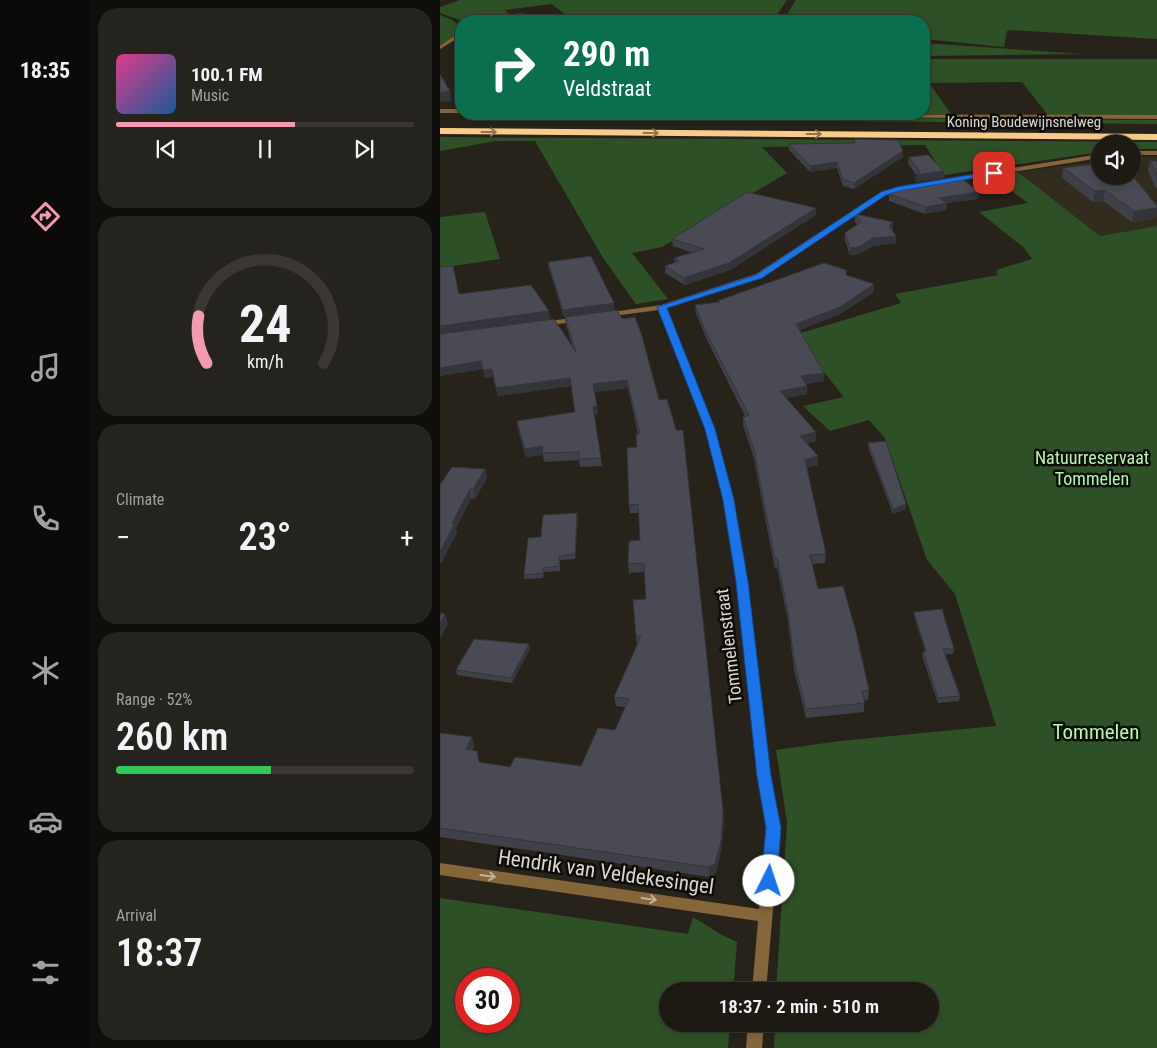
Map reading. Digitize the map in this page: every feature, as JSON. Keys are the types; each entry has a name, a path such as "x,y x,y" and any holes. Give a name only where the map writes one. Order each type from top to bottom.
{"highway":[{"name":"Koning Boudewijnsnelweg","path":"440,123 1157,129"},
{"name":"Koning Boudewijnsnelweg","path":"440,131 1157,137"}],"street":[{"path":"440,48 455,38"},
{"path":"440,111 455,111"},
{"path":"930,116 1157,117"},
{"path":"1141,153 1157,153"},
{"path":"945,181 1091,157"},
{"path":"598,316 662,307 759,276 872,200 897,189 916,186"},
{"name":"Tommelenstraat","path":"662,307 710,429 728,500 742,582 764,776 773,828 760,982"},
{"path":"529,326 588,317"},
{"name":"Hendrik van Veldekesingel","path":"440,869 766,916"},
{"path":"754,1048 755,1032"}],"shaded area":[{"path":"1141,157 1157,157 1157,226 1100,236 1018,172 1091,162 1091,185 1141,185"}],"green space":[{"path":"460,0 787,0 777,15 566,15 552,4 505,10 510,15 455,15 455,18 440,13 440,7"},
{"path":"796,0 1157,0 1157,39 1011,30 1007,31 1004,47 930,40 930,15 787,15"},
{"path":"440,15 455,22 455,37 440,46"},
{"path":"930,43 1081,54 930,56"},
{"path":"930,59 1157,59 1157,116 1048,115 1022,82 930,83"},
{"path":"930,84 951,114 930,114"},
{"path":"930,118 1157,120 1157,124 731,120 930,120"},
{"path":"440,137 1091,142 1091,153 944,175 925,145 762,147 787,173 662,247 632,253 668,299 636,304 603,258 535,141 496,141 440,151"},
{"path":"1141,142 1157,142 1157,149 1141,149"},
{"path":"1018,172 1100,236 1157,226 1157,1048 774,1048 775,1032 939,1032 939,982 777,982 787,822 776,750 840,741 996,726 955,594 927,560 885,438 869,420 830,431 803,406 844,397 794,335 901,303 895,294 998,275 996,270 1032,259 1023,247 979,212 1028,203 992,177"},
{"path":"485,212 500,259 440,268 440,217"},
{"path":"440,898 688,934 693,917 737,942 734,982 659,982 659,1032 729,1032 728,1048 440,1048"}],"building":[{"path":"521,13 524,15 508,15"},
{"path":"440,74 450,91 440,93"},
{"path":"854,139 898,140 903,151 854,183 843,179 837,162 810,166 789,144 855,143"},
{"path":"928,155 944,171 916,175 920,172 909,157"},
{"path":"1150,161 1157,161 1157,175"},
{"path":"1091,164 1091,185 1140,185 1157,208 1134,211 1105,190 1095,191 1063,168"},
{"path":"960,177 979,192 939,198 947,203 926,207 889,194 902,186"},
{"path":"747,192 816,208 729,263 684,278 665,266 679,261 674,258 704,249 672,239"},
{"path":"855,214 893,222 889,226 896,236 873,238 859,247 850,248 845,233 861,222"},
{"path":"591,256 614,303 563,310 548,262"},
{"path":"824,263 846,270 846,275 874,284 840,307 796,324 824,373 801,376 807,386 780,391 816,432 800,436 818,456 805,460 826,554 810,555 818,589 843,586 869,690 862,691 865,703 806,709 794,660 788,612 777,558 775,559 754,449 743,417 749,415 706,332 695,305 720,302 717,301"},
{"path":"453,266 459,294 531,285 549,311 440,326 440,267"},
{"path":"617,310 622,319 635,317 659,400 667,399 676,430 683,430 723,811 721,842 715,864 708,867 440,828 440,733 472,737 466,749 477,751 479,762 510,767 515,757 581,766 598,728 615,730 629,699 614,697 641,636 636,636 633,600 646,599 644,563 628,564 629,541 640,540 638,504 629,505 627,448 637,447 636,434 640,434 627,380 593,384 597,406 593,407 601,458 579,459 579,452 542,453 543,446 525,449 517,421 575,412 570,378 496,388 492,369 483,370 481,361 440,368 440,334 554,319 576,352 565,317"},
{"path":"886,441 906,504 893,509 868,443"},
{"path":"452,467 485,469 473,489 470,489 452,523 455,523 440,552 440,485"},
{"path":"577,513 575,554 559,556 559,566 543,568 543,573 524,575 528,538 541,537 543,515"},
{"path":"942,609 954,649 943,649 960,696 938,698 923,651 926,651 914,612"},
{"path":"440,613 445,614 440,624"},
{"path":"474,639 529,644 511,678 456,670"}],"route":[{"path":"769,881 773,828 764,776 742,582 728,500 710,429 662,307 746,282 759,276 872,200 884,194 897,189 994,173"}],"park label":[{"name":"Natuurreservaat Tommelen","path":"1092,468"},
{"name":"Tommelen","path":"1096,732"}]}
